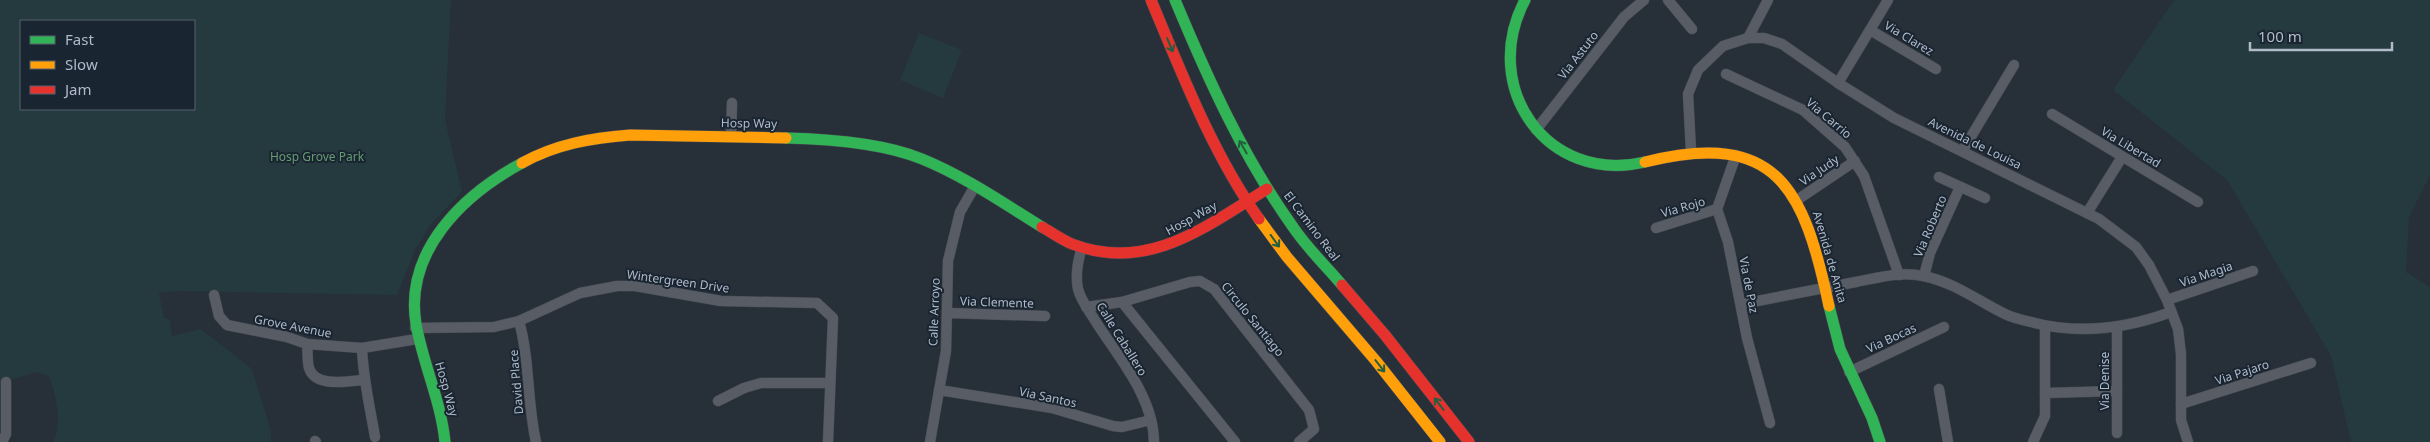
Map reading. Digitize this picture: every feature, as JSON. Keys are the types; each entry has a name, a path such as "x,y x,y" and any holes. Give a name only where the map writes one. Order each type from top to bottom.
{"street":[{"path":"1151,0 1192,100 1218,150 1248,201 1276,242 1340,321 1367,350 1440,442"},
{"name":"El Camino Real","path":"1175,0 1213,90 1267,189 1294,229 1384,335 1469,442"},
{"name":"Avenida de Anita","path":"1525,0 1509,40 1509,70 1518,100 1543,138 1566,153 1586,161 1618,166 1649,162 1690,152 1736,155 1750,160 1775,175 1797,200 1804,212 1839,346 1848,372 1878,432 1880,442"},
{"name":"Via Astuto","path":"1536,130 1624,17 1644,0"},
{"path":"1668,0 1692,29"},
{"path":"1748,38 1768,0"},
{"path":"1838,83 1888,0"},
{"name":"Via Clarez","path":"1870,30 1936,69"},
{"name":"Avenida de Louisa","path":"1690,152 1688,94 1698,70 1723,46 1748,38 1764,38 1782,44 1838,83 1894,118 1963,150 2087,213 2126,237 2136,247 2149,265 2167,300 2178,329 2181,354 2181,420 2188,442"},
{"path":"1963,150 2014,65"},
{"name":"Via Carrio","path":"1726,74 1803,110 1846,147 1864,176 1899,275"},
{"path":"731,136 732,103"},
{"name":"Via Libertad","path":"2052,114 2198,202"},
{"name":"Hosp Way","path":"445,442 438,401 416,334 414,302 418,269 433,239 459,208 515,167 555,148 600,137 630,135 815,139 896,150 922,158 975,186 1071,244 1106,252 1127,254 1165,247 1190,236 1267,189"},
{"path":"1717,210 1736,155"},
{"path":"2087,213 2122,157"},
{"name":"Via Judy","path":"1797,200 1855,161"},
{"name":"Via Roberto","path":"1940,177 1985,198"},
{"name":"Calle Arroyo","path":"930,442 946,351 948,261 960,212 975,186"},
{"name":"Via Roberto","path":"1924,276 1930,253 1960,187"},
{"name":"Via Rojo","path":"1656,228 1717,210"},
{"name":"Via de Paz","path":"1717,210 1728,242 1747,338 1770,423"},
{"name":"Calle Caballero","path":"1082,247 1077,262 1078,288 1086,307 1141,393 1151,420 1154,442"},
{"name":"Via Magia","path":"2167,300 2253,271"},
{"path":"1741,304 1899,275 1924,276 1957,287 2006,315 2045,326 2078,330 2117,328 2142,323 2171,312"},
{"name":"Circulo Santiago","path":"1122,302 1190,282 1200,281 1214,289 1309,410 1314,429 1299,442"},
{"name":"Wintergreen Drive","path":"416,334 484,328 519,320 580,293 617,286 635,286 721,301 817,303 833,318 828,442"},
{"name":"Grove Avenue","path":"214,295 219,316 227,325 287,337 307,344 362,348 416,334"},
{"path":"1086,307 1122,302 1235,442"},
{"name":"Via Clemente","path":"948,313 1045,316"},
{"name":"David Place","path":"519,320 525,345 531,419 536,442"},
{"path":"2033,442 2045,416 2045,326"},
{"name":"Via Bocas","path":"1848,372 1944,327"},
{"name":"Via Denise","path":"2117,328 2118,434"},
{"path":"307,344 309,369 317,379 332,382 363,380"},
{"path":"362,348 363,380 368,392 375,437"},
{"name":"Via Pajaro","path":"2181,404 2311,363"},
{"path":"3,437 6,382"},
{"path":"718,401 744,388 761,383 830,383"},
{"path":"1939,388 1948,442"},
{"name":"Via Santos","path":"939,390 1052,408 1113,426 1122,427 1151,420"},
{"path":"2045,393 2117,391"}],"green space":[{"name":"Hosp Grove Park","path":"0,0 451,0 445,119 462,192 431,224 415,250 397,295 177,291 159,293 164,318 170,320 172,336 201,329 252,369 271,431 271,442 53,442 58,426 56,400 49,376 37,372 0,383"},
{"path":"2174,0 2430,0 2430,175 2409,217 2406,272 2430,287 2430,442 2351,442 2331,356 2227,180 2113,90"},
{"path":"919,33 962,50 943,98 900,80"}],"traffic: fast":[{"path":"1175,0 1200,59 1242,145 1258,173 1298,235 1342,285"},
{"path":"1525,0 1513,33 1511,65 1517,96 1531,122 1552,144 1578,159 1610,165 1645,162"},
{"path":"786,138 856,143 890,149 922,159 953,173 1042,227"},
{"path":"445,442 440,412 416,324 415,297 419,273 429,249 442,228 459,209 479,191 522,163"},
{"path":"1829,306 1840,349 1872,418 1880,442"}],"traffic: slow":[{"path":"522,163 535,156 574,143 616,136 786,138"},
{"path":"1645,162 1690,154 1726,154 1755,162 1778,178 1795,200 1808,230 1829,306"},
{"path":"1259,219 1287,257 1376,361 1440,442"}],"traffic: jam":[{"path":"1151,0 1212,140 1259,219"},
{"path":"1042,227 1072,244 1100,252 1126,253 1151,249 1175,242 1198,231 1267,189"},
{"path":"1342,285 1385,335 1469,442"}]}
